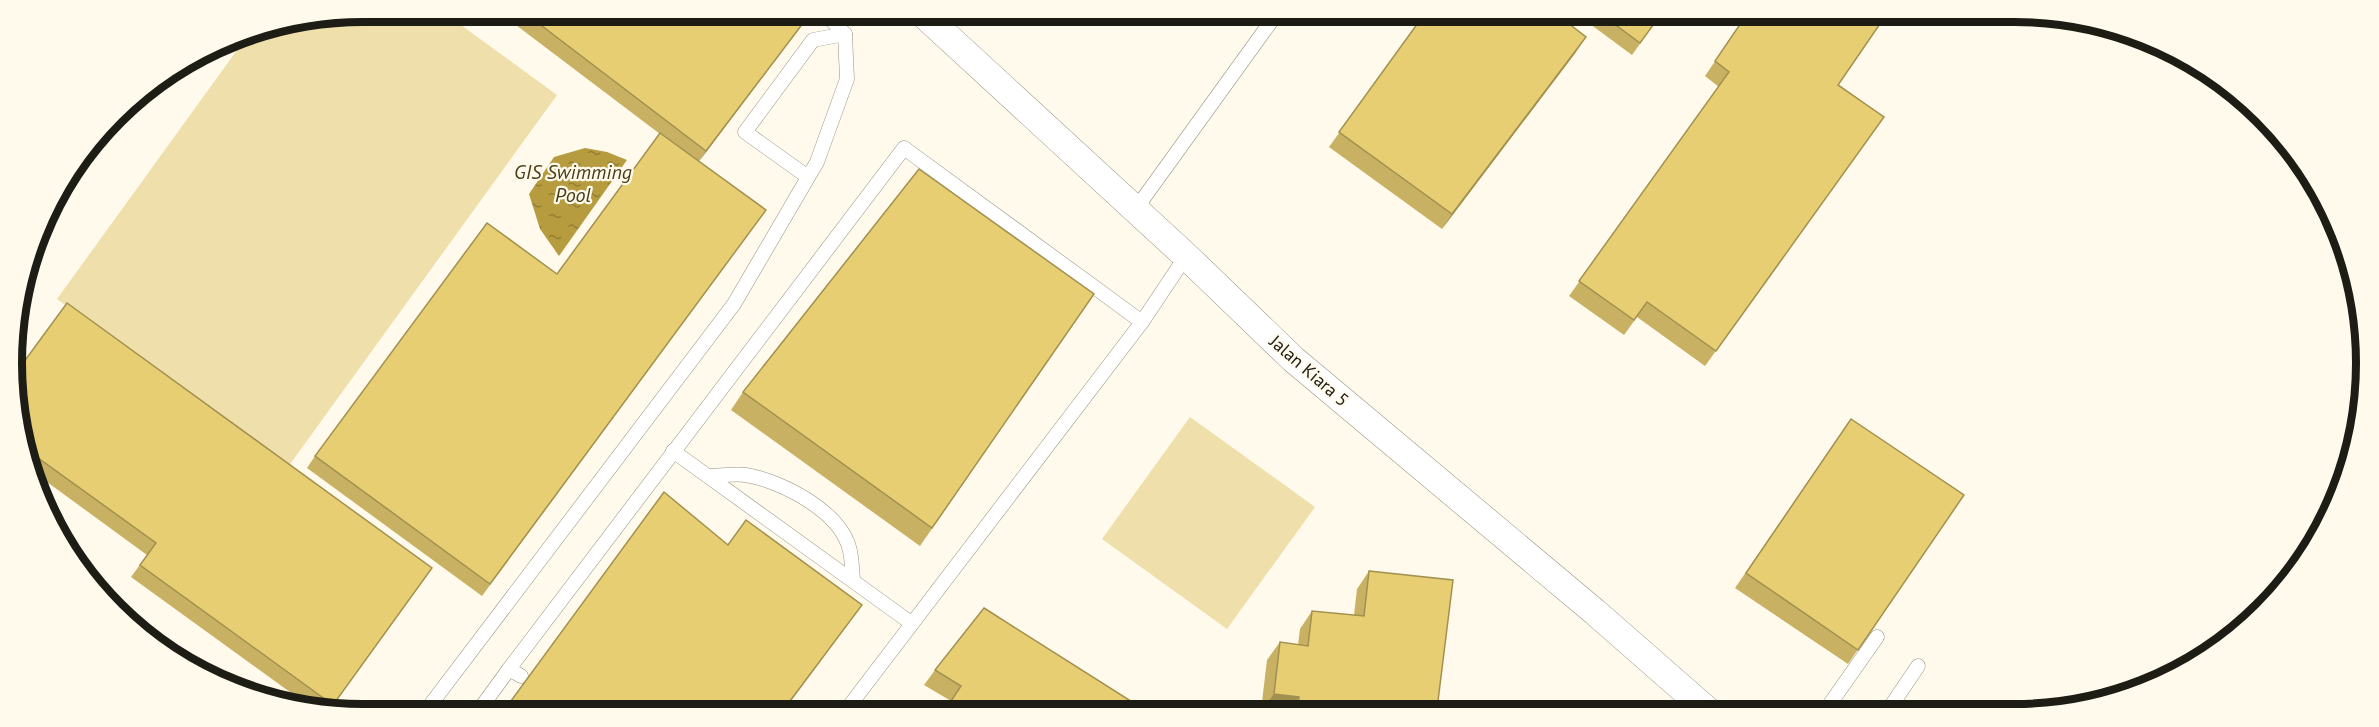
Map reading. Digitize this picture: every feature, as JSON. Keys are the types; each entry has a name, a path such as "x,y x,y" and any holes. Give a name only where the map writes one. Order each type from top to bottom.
{"street":[{"name":"Jalan Kiara 5","path":"932,22 1186,256 1293,359 1586,605 1700,704"}],"lane":[{"path":"431,704 734,304 817,162 847,79 845,34 833,22"},
{"path":"1135,210 1271,22"},
{"path":"808,177 746,132 813,40 845,34"},
{"path":"485,704 515,673 673,451 904,148 1142,322"},
{"path":"851,704 1142,322 1186,256"},
{"path":"673,451 911,623"},
{"path":"708,476 744,475 778,485 812,502 837,524 850,549 853,579"},
{"path":"1830,704 1876,637"},
{"path":"1892,704 1918,666"}],"shaded area":[{"path":"364,22 457,22 557,95 288,467 57,299 240,46 275,34 319,25"},
{"path":"1190,417 1315,507 1227,629 1102,539"}],"water":[{"name":"GIS Swimming Pool","path":"585,148 607,152 627,160 559,256 540,229 529,194 554,157"}],"building":[{"path":"537,22 804,22 706,151"},
{"path":"1419,22 1566,22 1586,37 1452,214 1339,132"},
{"path":"1612,22 1655,22 1640,43"},
{"path":"1742,22 1881,22 1838,85 1884,117 1716,351 1647,302 1634,320 1579,281 1729,72 1715,61"},
{"path":"660,133 766,210 490,584 315,456 487,223 557,274"},
{"path":"919,169 1094,294 932,528 743,392"},
{"path":"67,303 432,568 334,703 330,703 140,565 156,543 35,456 25,408 22,364"},
{"path":"1851,419 1964,495 1858,650 1746,573"},
{"path":"664,492 728,545 746,520 862,605 788,704 509,704"},
{"path":"1369,571 1453,580 1438,704 1298,704 1299,697 1274,694 1280,642 1308,646 1312,611 1364,616"},
{"path":"984,608 1136,704 949,704 961,686 935,670"}]}
